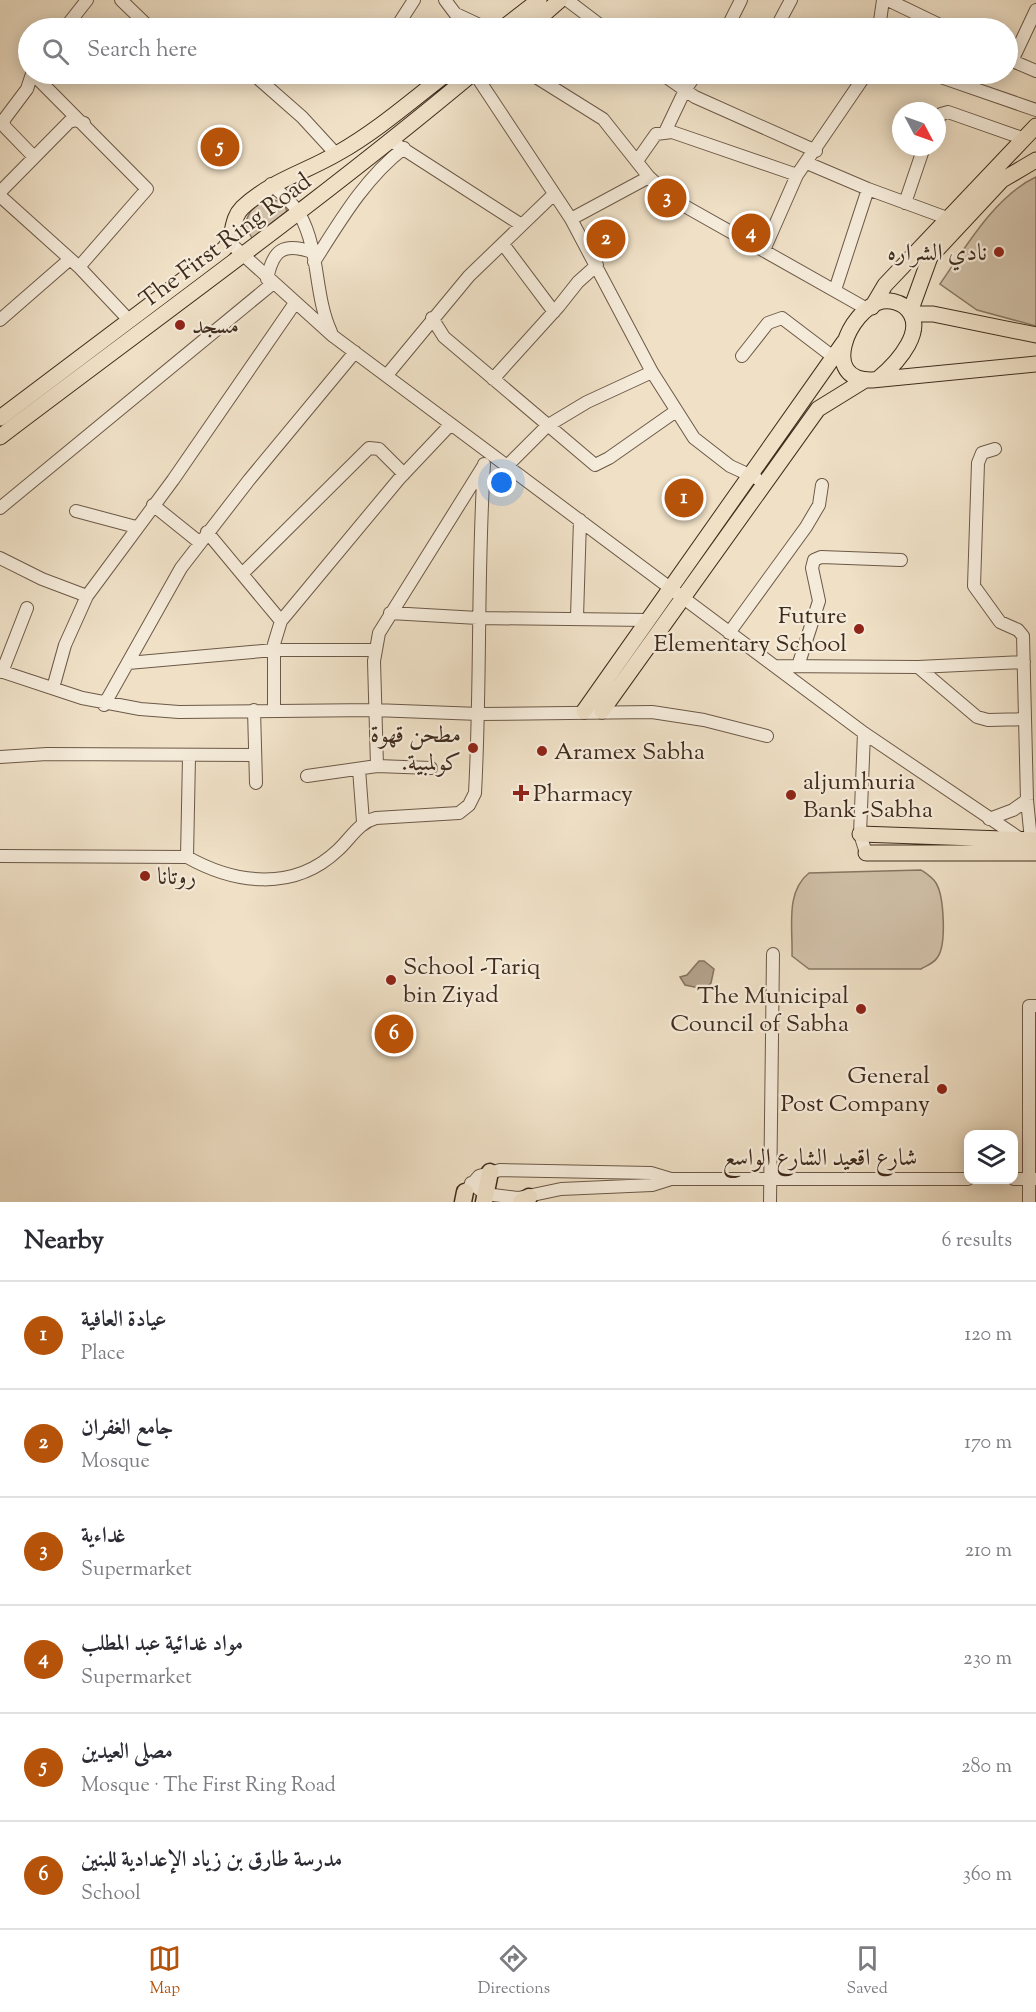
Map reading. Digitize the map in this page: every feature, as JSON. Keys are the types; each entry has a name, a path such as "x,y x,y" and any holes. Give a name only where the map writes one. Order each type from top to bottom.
{"highway":[{"path":"484,1198 489,1172"}],"main road":[{"path":"516,18 539,0"},
{"path":"539,18 560,0"},
{"name":"The First Ring Road","path":"0,437 235,249 236,216 271,184 336,154 368,135 433,84"},
{"name":"The First Ring Road","path":"0,418 128,319 235,249 299,213 398,145 463,84"},
{"path":"870,308 885,285 1036,126"},
{"path":"602,711 676,593 758,479 818,408 891,369 913,335 911,313 930,257 1002,180 1036,160"},
{"path":"758,479 832,356 858,319 881,302 892,301 902,305 911,313 933,314 1036,335"},
{"path":"844,342 842,354 845,366 853,376 872,379 1036,364"},
{"path":"584,711 648,620 676,593"},
{"path":"860,834 1029,845"},
{"path":"866,854 1029,845"}],"street":[{"path":"73,18 87,0"},
{"path":"122,0 140,18"},
{"path":"402,18 414,0"},
{"path":"445,0 458,18"},
{"path":"567,0 591,18"},
{"path":"732,18 741,0"},
{"path":"781,18 791,0"},
{"path":"880,18 883,0"},
{"path":"888,0 925,18"},
{"path":"1018,45 1036,10"},
{"path":"455,14 464,18"},
{"path":"1018,63 1036,71"},
{"path":"29,84 3,121 5,127 34,158"},
{"path":"0,320 75,263 147,189 85,123 44,84"},
{"path":"264,84 302,117 336,154"},
{"path":"481,84 571,219 652,372 694,438 711,453 758,479"},
{"path":"547,84 603,119 649,177 674,200 870,308"},
{"path":"676,84 718,108 816,151"},
{"path":"665,132 689,84"},
{"path":"764,250 797,175 816,151 860,84"},
{"path":"961,84 1036,110"},
{"path":"946,113 1025,139"},
{"path":"85,123 75,120 69,122 0,194 75,263 128,319"},
{"path":"638,161 656,134 665,132 797,175"},
{"path":"313,257 367,182 398,145 520,224"},
{"path":"905,203 921,156"},
{"path":"807,163 868,189 947,218"},
{"path":"571,219 649,177"},
{"path":"271,184 299,213 313,257 323,313 333,336"},
{"path":"835,290 868,189"},
{"path":"387,375 432,318 520,224 553,195"},
{"path":"503,244 554,312"},
{"path":"0,508 270,281 273,257 282,250 294,247 313,257"},
{"path":"235,249 333,336 451,424 487,458 507,466 864,733 1029,845"},
{"path":"493,379 578,282 597,266"},
{"path":"53,688 65,645 87,596 295,303"},
{"path":"432,318 444,337 546,426 595,465 609,458 676,411"},
{"path":"742,356 768,323 782,318 832,356"},
{"path":"104,705 181,568 203,537 355,352"},
{"path":"507,466 546,426 587,402 652,372"},
{"path":"274,709 274,650 276,632 281,621 404,474 451,424"},
{"path":"242,574 369,448 379,449 404,474"},
{"path":"995,449 982,453 978,463 974,586 1000,622 1022,633 1029,845"},
{"path":"377,766 374,650 379,633 487,458"},
{"path":"0,856 187,857 229,877 250,881 274,880 320,865 363,822 376,818 459,813 469,805 475,793 480,714 478,618 487,458"},
{"path":"729,633 806,527 819,505 822,485"},
{"path":"153,505 203,537 242,574 281,621"},
{"path":"76,511 136,527"},
{"path":"577,617 580,520"},
{"path":"798,666 819,601 812,568 814,560 821,557 901,560"},
{"path":"0,558 42,579 87,596"},
{"path":"27,608 2,665 53,688 104,705 179,712 274,709 480,714 602,711 679,715 767,736"},
{"path":"390,613 478,618 577,617 648,620"},
{"path":"128,663 274,650 374,650"},
{"path":"775,666 918,667 1024,662"},
{"path":"918,667 977,717 988,720 1025,719"},
{"path":"254,710 256,783"},
{"path":"864,733 860,834 866,854"},
{"path":"0,757 47,754 189,757 254,755"},
{"path":"187,857 189,757"},
{"path":"307,776 377,766 431,768"},
{"path":"358,769 363,822"},
{"path":"989,819 1014,810 1027,800"},
{"path":"770,1202 773,954"},
{"path":"1029,1202 1033,1179 1029,1006 1036,1006"},
{"path":"466,1192 489,1172"},
{"name":"شارع اقعيد الشارع الواسع","path":"489,1172 651,1173 671,1179"},
{"name":"شارع اقعيد الشارع الواسع","path":"484,1198 525,1200 561,1189 652,1185 671,1179 964,1179"},
{"path":"466,1192 484,1198"}],"shaded area":[{"name":"نادي الشراره","path":"1036,177 1036,326 977,310 940,284 994,210 1021,186"},
{"path":"268,199 284,202 287,212 279,224 254,242 245,225 250,212 259,203"},
{"path":"921,870 936,883 941,899 942,943 937,958 932,963 921,969 809,969 792,956 793,900 801,881 809,873"},
{"path":"699,961 704,961 714,969 711,983 704,989 685,985 680,977 687,975"}],"place":[{"name":"مصلى العيدين","path":"220,147"},
{"name":"غداءية","path":"667,198"},
{"name":"مواد غدائية عبد المطلب","path":"751,233"},
{"name":"جامع الغفران","path":"606,239"},
{"name":"نادي الشراره","path":"999,252"},
{"name":"مسجد","path":"180,325"},
{"name":"عيادة العافية","path":"684,498"},
{"name":"Future Elementary School","path":"859,629"},
{"name":"مطحن قهوة .كولمبية","path":"473,748"},
{"name":"Aramex Sabha","path":"542,751"},
{"name":"Pharmacy","path":"521,793"},
{"name":"aljumhuria Bank -Sabha","path":"791,795"},
{"name":"روتانا","path":"145,876"},
{"name":"School -Tariq bin Ziyad","path":"391,980"},
{"name":"The Municipal Council of Sabha","path":"861,1009"},
{"name":"مدرسة طارق بن زياد الإعدادية للبنين","path":"394,1034"},
{"name":"General Post Company","path":"942,1089"}]}
